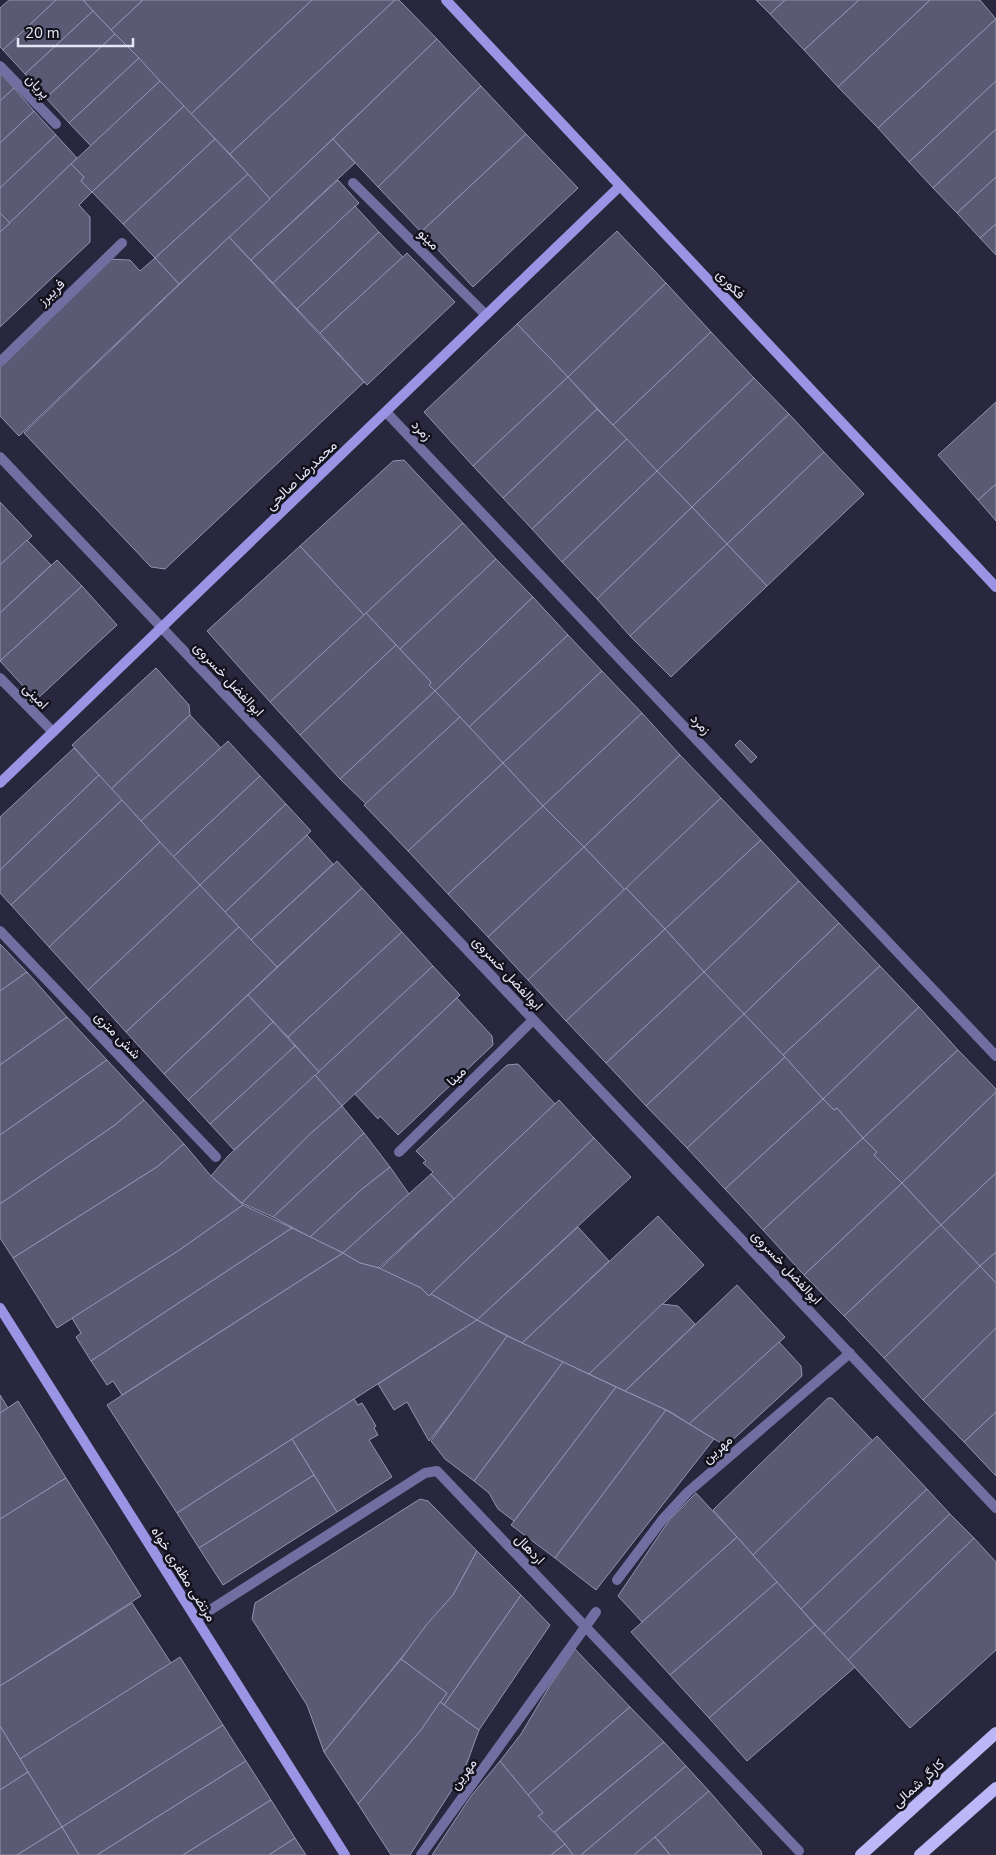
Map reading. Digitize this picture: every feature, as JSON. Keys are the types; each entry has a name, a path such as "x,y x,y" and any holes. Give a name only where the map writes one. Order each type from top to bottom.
{"main road":[{"name":"کارگر شمالی","path":"861,1855 996,1733"},
{"path":"920,1855 996,1788"}],"street":[{"name":"فکوری","path":"446,0 996,587"},
{"name":"پریان","path":"0,66 56,124"},
{"name":"مینو","path":"353,183 486,315"},
{"name":"محمدرضا صالحی","path":"0,784 620,186"},
{"name":"فریبرز","path":"0,362 122,243"},
{"name":"زمرد","path":"386,412 996,1056"},
{"name":"ابوالفضل خسروی","path":"0,457 996,1508"},
{"name":"امینی","path":"0,678 53,732"},
{"name":"شش متری","path":"0,931 216,1157"},
{"name":"مینا","path":"399,1152 533,1020"},
{"name":"مرتضی مظفری خواه","path":"0,1308 345,1855"},
{"name":"مهرین","path":"617,1580 663,1519 688,1492 850,1353"},
{"name":"اردهال","path":"196,1619 431,1471 437,1471 799,1851"},
{"name":"مهرین","path":"421,1855 596,1612"}],"building":[{"path":"9,0 56,0 3,50 0,47 0,8"},
{"path":"56,0 83,0 93,11 25,74 3,50"},
{"path":"83,0 143,0 111,30"},
{"path":"143,0 312,0 191,114 111,30"},
{"path":"312,0 395,0 230,154 191,114"},
{"path":"395,0 399,0 437,39 270,199 230,154"},
{"path":"756,0 785,0 770,14"},
{"path":"785,0 859,0 804,50 770,14"},
{"path":"859,0 930,0 838,87 804,50"},
{"path":"930,0 980,0 996,19 878,128 838,87"},
{"path":"93,11 115,34 46,98 25,74"},
{"path":"996,19 996,81 909,162 878,128"},
{"path":"115,34 139,58 69,123 46,98"},
{"path":"437,39 481,86 378,187 333,139"},
{"path":"139,58 160,81 91,146 69,123"},
{"path":"0,73 14,88 0,101"},
{"path":"160,81 184,106 92,192 81,181 84,177 71,164"},
{"path":"996,81 996,129 933,188 909,162"},
{"path":"481,86 526,134 421,232 378,187"},
{"path":"14,88 34,111 0,143 0,101"},
{"path":"184,106 215,139 123,224 92,192"},
{"path":"34,111 56,135 0,188 0,143"},
{"path":"996,129 996,177 957,213 933,188"},
{"path":"526,134 578,188 473,287 421,232"},
{"path":"56,135 77,158 10,223 0,213 0,188"},
{"path":"215,139 248,174 155,258 123,224"},
{"path":"333,139 355,163 251,260 229,237"},
{"path":"71,164 84,177 81,181 92,192 79,205 90,217 90,242 0,327 0,232"},
{"path":"248,174 270,199 179,284 155,258"},
{"path":"996,177 996,224 980,238 957,213"},
{"path":"338,180 359,203 273,283 251,260"},
{"path":"355,206 379,232 297,309 273,283"},
{"path":"0,213 10,223 0,232"},
{"path":"996,224 996,255 980,238"},
{"path":"617,231 666,283 568,377 517,324"},
{"path":"379,232 403,257 320,333 297,309"},
{"path":"229,237 364,382 165,569 151,567 24,433"},
{"path":"407,253 455,302 367,385 320,333"},
{"path":"155,258 179,284 19,436 0,416 0,360 105,259 130,260 140,271"},
{"path":"666,283 711,332 613,425 568,377"},
{"path":"517,324 568,377 473,466 424,412"},
{"path":"711,332 754,378 657,471 613,425"},
{"path":"568,377 597,409 503,498 473,466"},
{"path":"754,378 789,414 692,507 657,471"},
{"path":"996,402 996,484 978,500 938,455"},
{"path":"597,409 627,439 532,529 503,498"},
{"path":"789,414 824,452 727,544 692,507"},
{"path":"627,439 657,471 562,562 532,529"},
{"path":"824,452 864,494 767,586 727,544"},
{"path":"404,460 463,523 364,615 300,546 393,461"},
{"path":"657,471 692,507 597,599 562,562"},
{"path":"996,484 996,521 978,500"},
{"path":"0,502 32,536 0,565"},
{"path":"692,507 727,544 630,636 597,599"},
{"path":"463,523 496,559 400,649 366,613"},
{"path":"27,540 51,565 0,613 0,565"},
{"path":"727,544 767,586 671,677 630,636"},
{"path":"300,546 364,615 270,702 207,631"},
{"path":"496,559 533,597 435,691 429,685 431,682 400,649"},
{"path":"57,560 82,586 0,661 0,613"},
{"path":"82,586 117,625 36,700 0,661"},
{"path":"533,597 568,635 469,727 435,691"},
{"path":"366,613 396,645 300,735 270,702"},
{"path":"568,635 602,671 503,763 469,727"},
{"path":"396,645 431,682 429,685 435,691 340,779 300,735"},
{"path":"156,668 189,705 190,715 111,789 72,745"},
{"path":"602,671 642,713 543,806 503,763"},
{"path":"435,691 460,717 366,804 340,779"},
{"path":"642,713 680,755 584,847 543,806"},
{"path":"190,715 221,748 141,821 111,789"},
{"path":"460,717 503,763 408,851 364,805"},
{"path":"740,740 757,757 751,763 735,745"},
{"path":"228,741 260,776 173,857 141,821"},
{"path":"74,748 99,775 0,870 0,817"},
{"path":"680,755 721,798 625,890 584,847"},
{"path":"503,763 543,806 448,894 408,851"},
{"path":"99,775 122,800 11,905 0,893 0,870"},
{"path":"260,776 286,804 200,885 173,857"},
{"path":"721,798 761,840 665,929 626,888"},
{"path":"122,800 160,842 49,947 11,905"},
{"path":"286,804 311,831 225,912 200,885"},
{"path":"543,806 584,847 488,937 448,894"},
{"path":"307,835 333,864 251,940 225,912"},
{"path":"761,840 799,881 704,972 665,929"},
{"path":"160,842 200,885 88,990 49,947"},
{"path":"584,847 625,890 528,980 488,937"},
{"path":"337,861 362,888 277,967 251,940"},
{"path":"799,881 839,923 744,1014 704,972"},
{"path":"200,885 239,927 126,1032 88,990"},
{"path":"362,888 402,932 288,1037 248,995"},
{"path":"626,888 665,929 566,1021 528,980"},
{"path":"839,923 880,966 783,1055 744,1014"},
{"path":"239,927 277,967 164,1074 126,1032"},
{"path":"665,929 704,972 606,1063 566,1021"},
{"path":"402,932 433,966 319,1072 288,1037"},
{"path":"0,944 27,972 0,991"},
{"path":"433,966 460,995 342,1106 315,1075"},
{"path":"880,966 919,1007 823,1099 783,1055"},
{"path":"27,972 67,1017 0,1065 0,991"},
{"path":"704,972 744,1014 646,1106 606,1063"},
{"path":"248,995 273,1022 188,1100 164,1074"},
{"path":"457,998 492,1036 493,1045 398,1135 380,1116 378,1119 355,1094"},
{"path":"919,1007 958,1050 863,1138 837,1108 834,1110 823,1099"},
{"path":"744,1014 785,1057 687,1148 646,1106"},
{"path":"67,1017 107,1060 0,1135 0,1065"},
{"path":"273,1022 295,1046 210,1124 188,1100"},
{"path":"295,1046 319,1072 234,1150 210,1124"},
{"path":"958,1050 996,1089 996,1092 902,1183 874,1155 877,1152 863,1138"},
{"path":"785,1057 823,1099 725,1189 687,1148"},
{"path":"107,1060 144,1100 115,1125 0,1204 0,1135"},
{"path":"518,1064 555,1104 454,1199 431,1174 433,1172 423,1163 426,1161 416,1151 507,1065"},
{"path":"315,1075 342,1106 309,1135 242,1203 211,1176 228,1156"},
{"path":"996,1092 996,1173 941,1225 902,1183"},
{"path":"823,1099 834,1110 837,1108 863,1138 763,1230 725,1189"},
{"path":"144,1100 184,1144 157,1167 13,1258 0,1238 0,1204 115,1125"},
{"path":"559,1100 594,1138 429,1296 421,1288 380,1269"},
{"path":"342,1106 364,1133 273,1217 242,1203 309,1135"},
{"path":"364,1133 390,1167 361,1190 310,1237 273,1217"},
{"path":"594,1138 631,1177 477,1320 431,1294"},
{"path":"863,1138 877,1152 874,1155 902,1183 804,1275 763,1230"},
{"path":"184,1144 211,1176 243,1205 178,1251 57,1328 13,1258 157,1167"},
{"path":"390,1167 409,1194 343,1253 310,1237 361,1190"},
{"path":"996,1173 996,1252 980,1266 941,1225"},
{"path":"431,1174 454,1199 379,1268 360,1263 343,1253"},
{"path":"902,1183 941,1225 844,1316 804,1275"},
{"path":"243,1205 292,1228 91,1361 76,1337 81,1333 72,1318 178,1251"},
{"path":"658,1216 704,1265 589,1374 522,1343"},
{"path":"941,1225 980,1266 884,1358 844,1316"},
{"path":"578,1227 609,1261 522,1343 477,1320"},
{"path":"292,1228 343,1253 122,1395 113,1381 107,1385 91,1361"},
{"path":"996,1252 996,1283 980,1266"},
{"path":"343,1253 360,1263 379,1268 421,1288 429,1296 431,1294 477,1320 177,1513 107,1405"},
{"path":"980,1266 996,1283 996,1328 923,1400 884,1358"},
{"path":"737,1285 785,1337 689,1424 671,1412 625,1391"},
{"path":"662,1304 678,1306 695,1324 625,1391 589,1374"},
{"path":"477,1320 507,1336 476,1381 429,1441 407,1402 394,1410 378,1384"},
{"path":"996,1328 996,1412 964,1442 923,1400"},
{"path":"507,1336 563,1362 474,1481 445,1459 431,1441"},
{"path":"779,1342 801,1366 802,1376 726,1446 689,1424"},
{"path":"563,1362 616,1387 514,1521 498,1509 489,1493 474,1481"},
{"path":"616,1387 666,1410 555,1558 511,1525"},
{"path":"0,1395 8,1408 0,1413"},
{"path":"828,1398 832,1398 873,1441 753,1555 713,1510"},
{"path":"354,1399 358,1405 362,1403 376,1426 374,1428 378,1435 369,1440 392,1477 337,1512 292,1439"},
{"path":"18,1401 66,1478 0,1519 0,1413"},
{"path":"666,1410 714,1439 596,1590 555,1558"},
{"path":"996,1412 996,1476 964,1442"},
{"path":"877,1436 927,1489 801,1609 753,1555"},
{"path":"292,1439 314,1475 199,1548 177,1513"},
{"path":"314,1475 337,1512 223,1585 199,1548"},
{"path":"66,1478 141,1596 0,1686 0,1519"},
{"path":"927,1489 950,1514 824,1634 801,1609"},
{"path":"696,1493 737,1537 642,1622 618,1596 670,1519"},
{"path":"420,1499 428,1501 477,1551 453,1595 324,1752 307,1705 252,1619 255,1603"},
{"path":"950,1514 974,1538 848,1660 824,1634"},
{"path":"737,1537 777,1582 670,1675 631,1632"},
{"path":"974,1538 996,1562 996,1650 910,1728 848,1660"},
{"path":"477,1551 521,1595 444,1705 440,1702 447,1693 401,1659 427,1624 453,1595"},
{"path":"777,1582 815,1625 709,1718 670,1675"},
{"path":"521,1595 550,1625 479,1730 444,1705"},
{"path":"132,1603 171,1663 20,1759 0,1726 0,1686"},
{"path":"815,1625 855,1667 747,1761 709,1718"},
{"path":"575,1649 630,1707 528,1795 500,1761 521,1734 549,1687"},
{"path":"180,1657 223,1725 62,1827 20,1759"},
{"path":"401,1659 447,1693 421,1730 358,1804 324,1752"},
{"path":"440,1702 479,1730 464,1771 410,1855 391,1855 358,1804 421,1730"},
{"path":"630,1707 664,1742 553,1833 538,1816 543,1813 528,1795"},
{"path":"223,1725 246,1761 97,1855 79,1855 62,1827"},
{"path":"0,1726 28,1772 0,1790"},
{"path":"664,1742 686,1766 581,1855 573,1855 555,1832"},
{"path":"246,1761 271,1800 183,1855 97,1855"},
{"path":"500,1761 543,1813 538,1816 565,1844 551,1855 432,1855 471,1796"},
{"path":"686,1766 709,1791 686,1812 634,1855 581,1855"},
{"path":"28,1772 62,1827 17,1855 0,1855 0,1790"},
{"path":"709,1791 761,1851 762,1855 670,1855 655,1837"},
{"path":"271,1800 295,1838 269,1855 183,1855"},
{"path":"62,1827 79,1855 17,1855"},
{"path":"655,1837 670,1855 634,1855"},
{"path":"295,1838 306,1855 269,1855"},
{"path":"565,1844 573,1855 551,1855"}]}
